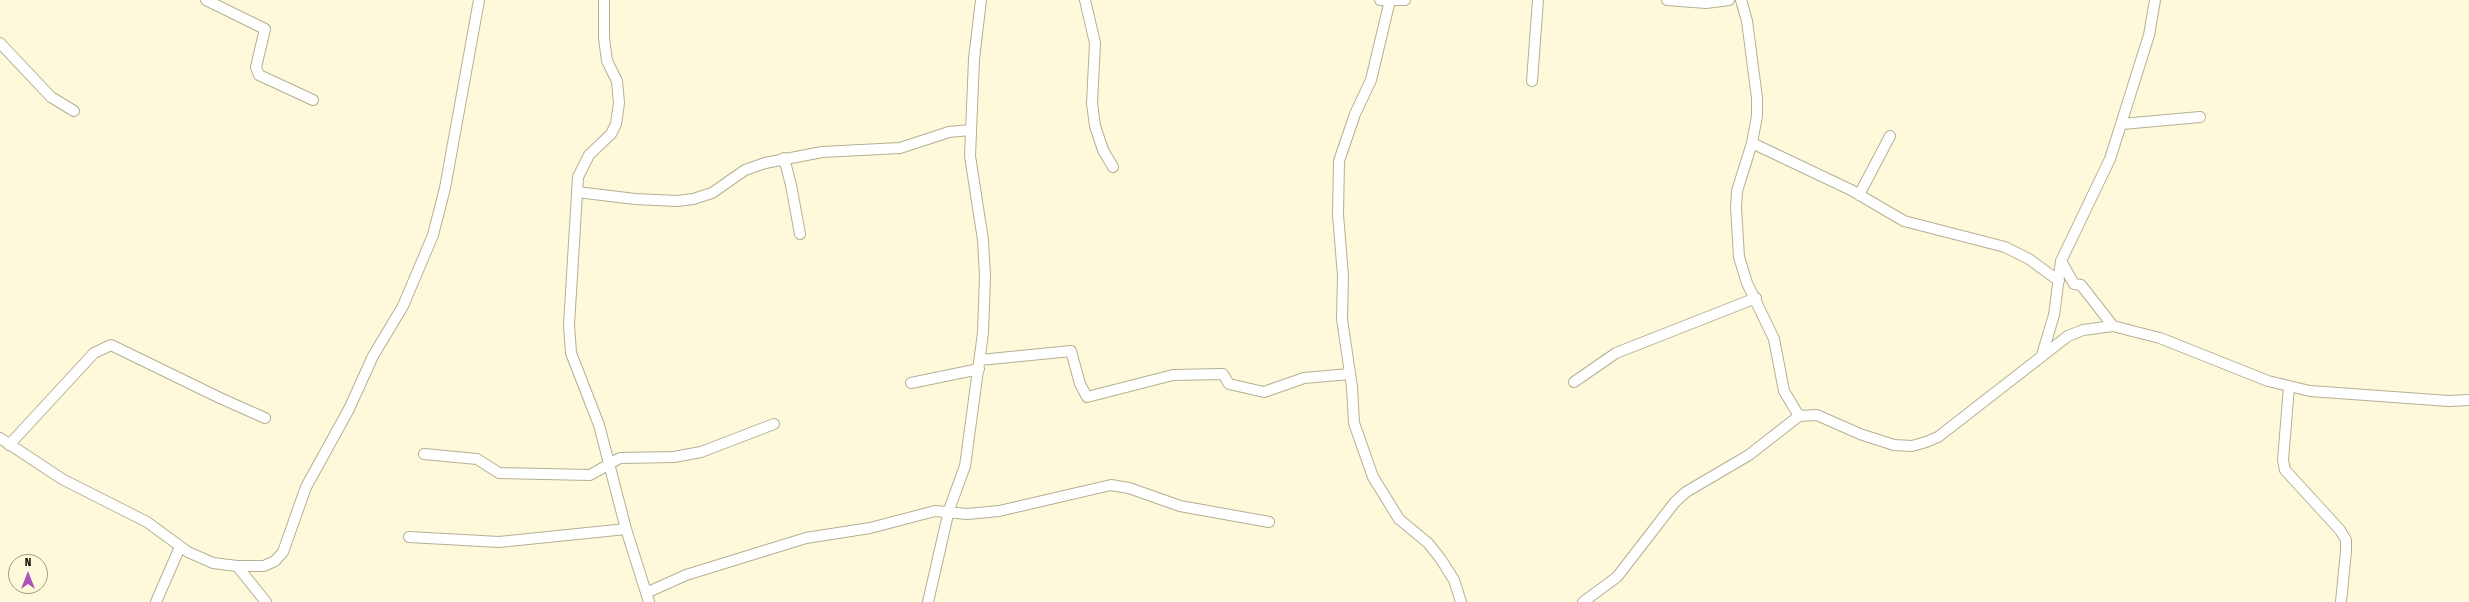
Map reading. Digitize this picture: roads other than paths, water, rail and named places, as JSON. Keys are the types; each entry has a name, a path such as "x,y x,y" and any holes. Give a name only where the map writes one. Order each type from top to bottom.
{"street":[{"path":"206,0 265,29 256,67 259,75 313,100"},
{"path":"0,438 62,479 147,522 180,547 213,563 237,566 264,566 275,561 283,552 306,487 348,408 373,356 403,306 421,269 433,235 445,188 479,0"},
{"path":"604,0 604,38 608,61 617,81 619,103 616,124 611,134 589,155 578,177 569,325 571,353 599,425 626,529 647,598 693,573 806,538 870,528 920,514 949,510 967,514 999,511 1111,485 1129,488 1180,506 1269,522"},
{"path":"928,602 949,510 965,466 980,364 985,276 983,240 970,156 970,130 974,59 981,0"},
{"path":"1085,0 1094,43 1093,111 1103,150 1113,168"},
{"path":"1380,0 1405,0"},
{"path":"1390,0 1371,80 1354,114 1339,161 1338,215 1344,276 1342,319 1350,374 1354,423 1373,477 1399,519 1428,543 1440,558 1454,580 1462,602"},
{"path":"1532,81 1538,0"},
{"path":"1667,0 1706,3 1729,0"},
{"path":"1741,0 1747,21 1757,98 1757,116 1752,143 1737,191 1736,207 1742,271 1774,339 1784,391 1799,416"},
{"path":"2042,355 2054,315 2061,261 2110,159 2149,35 2155,0"},
{"path":"0,43 51,97 74,111"},
{"path":"2122,124 2200,117"},
{"path":"577,192 635,199 677,201 693,199 712,193 745,170 784,158 822,152 900,148 949,132 970,130"},
{"path":"1859,195 1890,136"},
{"path":"1752,143 1859,195 1904,221 2005,247 2029,259 2059,281"},
{"path":"784,158 791,185 800,234"},
{"path":"2061,261 2074,284 2081,285 2113,326"},
{"path":"1574,382 1616,353 1756,298"},
{"path":"1583,602 1617,577 1675,502 1686,492 1749,455 1799,416 1817,415 1860,434 1894,445 1912,446 1926,442 1938,437 2068,336 2083,330 2113,326 2160,338 2235,369 2289,387 2310,391 2449,401 2469,400"},
{"path":"9,445 94,353 111,345 264,418"},
{"path":"911,383 980,364 1071,351 1080,384 1087,397 1174,375 1223,374 1229,384 1264,392 1304,378 1350,374"},
{"path":"2289,387 2283,460 2285,470 2340,530 2346,540 2341,602"},
{"path":"424,454 477,459 499,474 590,475 620,458 674,457 701,452 774,424"},
{"path":"408,537 499,542 626,529"},
{"path":"156,602 180,547"},
{"path":"237,566 266,602"}]}
